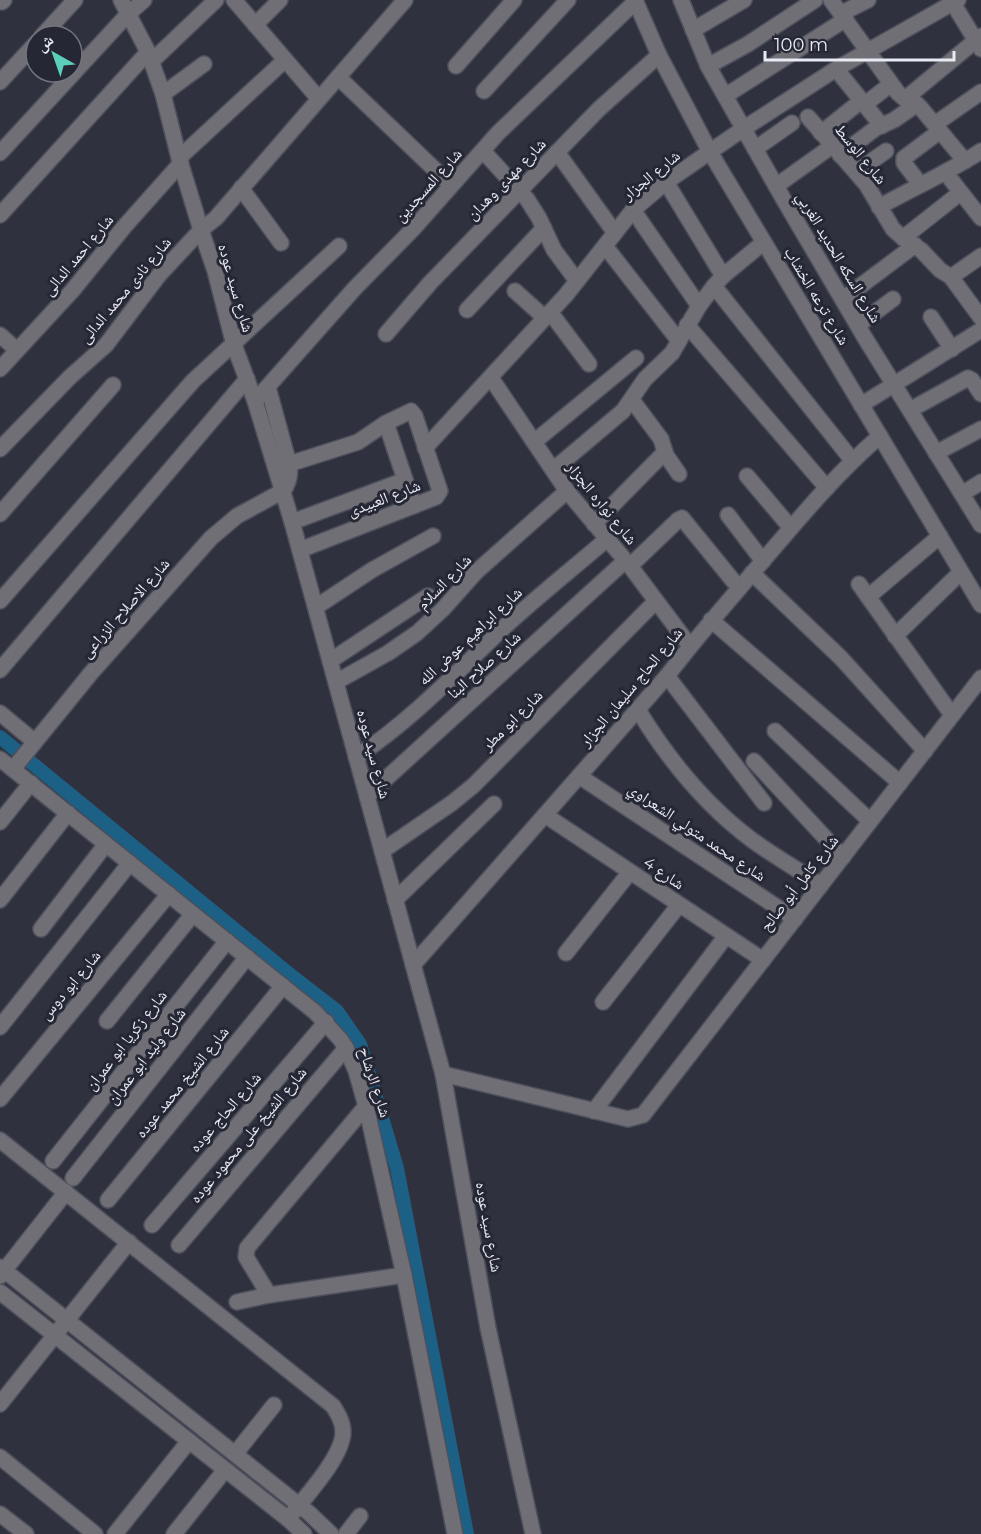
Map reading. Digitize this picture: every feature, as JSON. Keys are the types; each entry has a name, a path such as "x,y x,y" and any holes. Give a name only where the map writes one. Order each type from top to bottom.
{"street":[{"path":"53,24 75,0"},
{"name":"شارع سيد عوده","path":"121,0 150,57 163,94 180,160 215,270 234,345 255,401 283,491 443,1074 488,1328 533,1534"},
{"path":"0,153 128,14 144,0"},
{"path":"0,215 150,57 216,0"},
{"path":"234,0 319,99"},
{"path":"255,25 280,0"},
{"name":"شارع نادى محمد الدالى","path":"0,449 70,377 106,345 159,275 201,230 216,218 405,0"},
{"path":"456,66 514,0"},
{"path":"484,91 568,0"},
{"name":"شارع ترعه الخشاب","path":"636,0 659,55 710,152 981,605"},
{"name":"شارع المسجدين","path":"255,401 355,288 413,229 504,127 636,0"},
{"name":"شارع السكه الحديد الغربي","path":"682,0 708,66 743,129 858,325 981,525"},
{"path":"693,30 744,0"},
{"path":"708,66 748,44 815,0"},
{"path":"831,0 891,84 937,127 965,161"},
{"path":"725,96 868,0"},
{"path":"776,186 836,150 894,120 979,42 954,1"},
{"name":"شارع الجزار","path":"425,448 548,315 633,210 666,182 836,69 954,1"},
{"name":"شارع مهدى وهدان","path":"386,334 430,283 599,109 659,55"},
{"path":"0,82 24,56"},
{"name":"شارع احمد الدالى","path":"0,369 68,296 180,160 285,60"},
{"path":"163,94 204,64"},
{"path":"836,69 882,126"},
{"path":"338,77 451,185"},
{"path":"821,133 891,84"},
{"path":"920,184 904,163 904,158 937,127 981,92"},
{"name":"شارع الوسط","path":"808,117 856,172 893,229 951,278 981,318"},
{"path":"755,149 792,123"},
{"path":"483,151 520,191 544,228 554,250 577,281"},
{"path":"856,172 886,151"},
{"path":"879,207 953,169 981,151"},
{"path":"557,152 615,233"},
{"path":"945,172 981,218"},
{"path":"666,182 719,281 852,460"},
{"path":"241,188 281,243"},
{"path":"843,298 909,242 960,193"},
{"path":"633,210 699,306"},
{"path":"467,309 544,228"},
{"path":"553,470 618,416 632,400 645,379 680,341 699,306 719,281 764,242"},
{"path":"0,601 193,381 339,246"},
{"path":"605,246 680,341"},
{"path":"951,278 981,256"},
{"path":"515,291 548,315 589,364"},
{"path":"858,325 893,299"},
{"path":"932,317 952,349"},
{"path":"687,325 826,488"},
{"path":"861,405 981,330"},
{"path":"0,335 17,350"},
{"path":"534,442 636,358"},
{"name":"شارع نواره الجزار","path":"491,378 567,490 628,564 690,646"},
{"path":"910,410 968,378 972,380 981,394"},
{"path":"0,670 247,379"},
{"path":"0,514 113,385"},
{"path":"268,387 290,464 289,481 283,491"},
{"path":"632,400 661,439 665,452 679,474"},
{"name":"شارع العبيدى","path":"290,464 362,440 408,411 413,412 440,493 414,506 300,550"},
{"path":"386,423 414,506"},
{"path":"936,453 981,429"},
{"name":"شارع الحاج سليمان الجزار","path":"413,965 638,710 711,620 826,488 852,460 880,436"},
{"path":"594,524 665,452"},
{"path":"747,476 791,528"},
{"path":"292,522 405,480"},
{"path":"962,494 981,482"},
{"name":"شارع السلام","path":"336,682 388,653 417,633 443,609 476,572 567,490"},
{"name":"شارع الاصلاح الزراعى","path":"13,769 91,673 211,538 243,512 283,491"},
{"path":"728,515 763,561"},
{"name":"شارع صلاح البنا","path":"367,796 678,520 682,518 739,588"},
{"path":"316,607 372,570 433,536"},
{"path":"940,536 863,591 952,715"},
{"name":"شارع ابراهيم عوض الله","path":"356,757 396,728 467,665 499,632 607,539"},
{"path":"895,636 961,572"},
{"path":"752,573 841,658 924,751"},
{"path":"330,661 428,596"},
{"name":"شارع ابو مطر","path":"382,851 452,803 474,784 656,601"},
{"path":"711,620 900,783"},
{"path":"667,676 764,803"},
{"name":"شارع كامل أبو صالح","path":"594,1111 628,1119 638,1118 646,1111 981,678"},
{"path":"638,710 660,745 687,780 718,811 752,840 821,885"},
{"path":"0,713 35,742"},
{"path":"775,731 870,821"},
{"name":"شارع الرشاح","path":"0,759 284,986 326,1022 346,1048 356,1071 366,1106 404,1275 455,1534"},
{"path":"754,761 843,857"},
{"name":"شارع محمد متولي الشعراوي","path":"579,776 795,919"},
{"path":"0,822 31,783"},
{"path":"395,900 494,804"},
{"path":"0,900 68,813"},
{"name":"شارع 4","path":"545,815 763,960"},
{"path":"41,929 106,844"},
{"path":"0,1027 130,863"},
{"path":"566,953 630,872"},
{"name":"شارع ابو دوس","path":"0,1099 169,894"},
{"path":"603,1002 679,904"},
{"path":"107,1021 193,914"},
{"path":"443,1074 594,1111 726,936"},
{"name":"شارع زكريا ابو عمران","path":"53,1161 227,941"},
{"name":"شارع وليد ابو عمران","path":"73,1178 247,957"},
{"name":"شارع الشيخ محمد عوده","path":"108,1200 284,986"},
{"name":"شارع الحاج عوده","path":"152,1225 326,1022"},
{"name":"شارع الشيخ على محمود عوده","path":"179,1245 346,1048"},
{"path":"269,1295 246,1257 247,1248 366,1106"},
{"path":"0,1140 333,1406 340,1418 343,1431 341,1445 335,1457 288,1519"},
{"path":"66,1192 1,1271 67,1320 298,1505 315,1528 331,1534"},
{"path":"0,1404 129,1242"},
{"path":"237,1302 269,1295 404,1275"},
{"path":"0,1292 304,1534"},
{"path":"235,1454 274,1405"},
{"path":"115,1534 189,1441"},
{"path":"0,1457 95,1534"},
{"path":"174,1534 225,1470"},
{"path":"0,1514 26,1534"},
{"path":"346,1534 360,1516"}],"waterway":[{"path":"0,737 337,1011 360,1044 397,1168 467,1534"}]}
